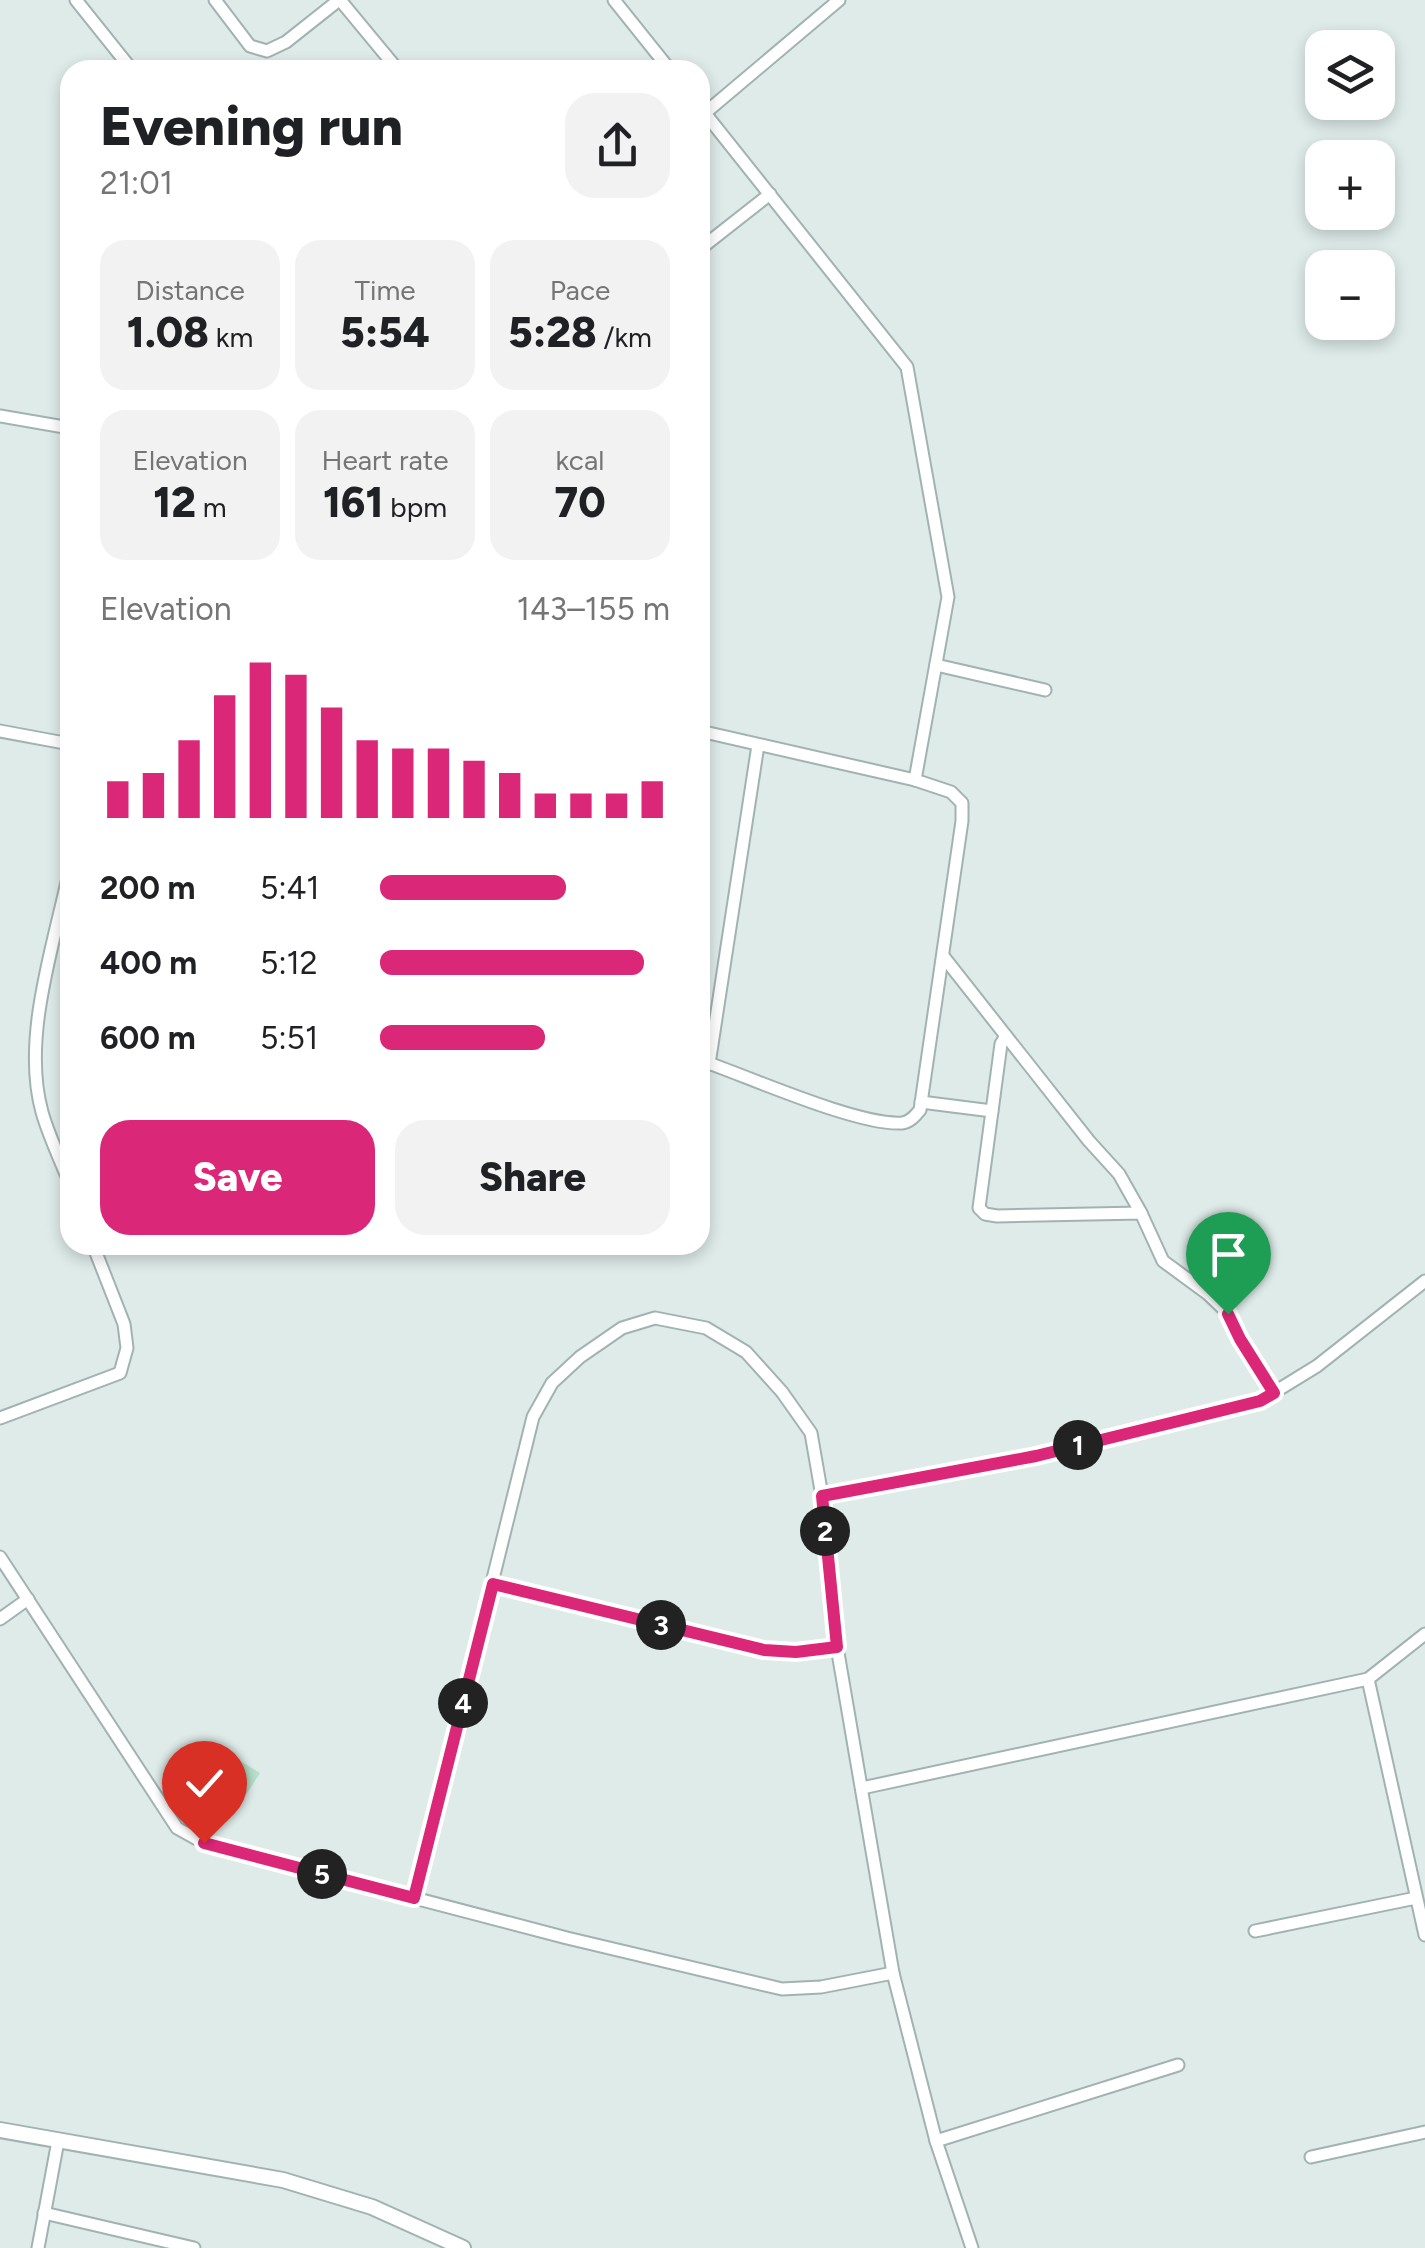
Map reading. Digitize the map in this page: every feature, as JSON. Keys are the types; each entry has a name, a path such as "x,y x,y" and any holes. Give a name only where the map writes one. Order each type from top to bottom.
{"street":[{"path":"76,0 124,60"},
{"path":"215,0 250,46 267,51 286,42 340,0 390,60"},
{"path":"614,0 662,60"},
{"path":"710,104 839,0"},
{"path":"710,120 907,367 948,597 915,780"},
{"path":"710,241 770,194"},
{"path":"0,416 60,426"},
{"path":"936,665 1045,690"},
{"path":"0,731 60,742"},
{"path":"710,734 915,780 951,792 962,803 920,1110 903,1123 858,1116 710,1064"},
{"path":"710,1032 758,745"},
{"path":"60,917 35,1056 42,1110 60,1158"},
{"path":"943,956 1089,1142 1119,1174 1163,1261 1228,1314 1274,1393"},
{"path":"1006,1036 1000,1044 979,1208 986,1214 1141,1213"},
{"path":"921,1102 992,1111"},
{"path":"0,1418 120,1373 127,1348 124,1324 97,1255"},
{"path":"822,1496 1036,1456 1260,1401 1317,1366 1425,1282"},
{"path":"414,1898 533,1417 552,1383 580,1357 622,1328 655,1318 706,1328 746,1352 812,1433 837,1647 893,1973 936,2140 972,2248"},
{"path":"0,1556 177,1828 204,1843 782,1990 893,1973"},
{"path":"493,1584 764,1650 796,1652 837,1647"},
{"path":"0,1618 28,1599"},
{"path":"862,1788 1368,1679 1425,1634"},
{"path":"1368,1679 1425,1935"},
{"path":"1255,1931 1416,1898"},
{"path":"936,2140 1178,2065"},
{"path":"0,2130 283,2180 372,2207 463,2248"},
{"path":"1311,2157 1425,2132"},
{"path":"38,2248 58,2140"},
{"path":"44,2213 194,2248"}],"green space":[{"path":"219,1748 260,1773 245,1796 205,1771"}],"route":[{"path":"204,1843 414,1898 493,1584 764,1650 796,1652 837,1647 822,1496 1036,1456 1260,1401 1274,1393 1228,1314"}]}
